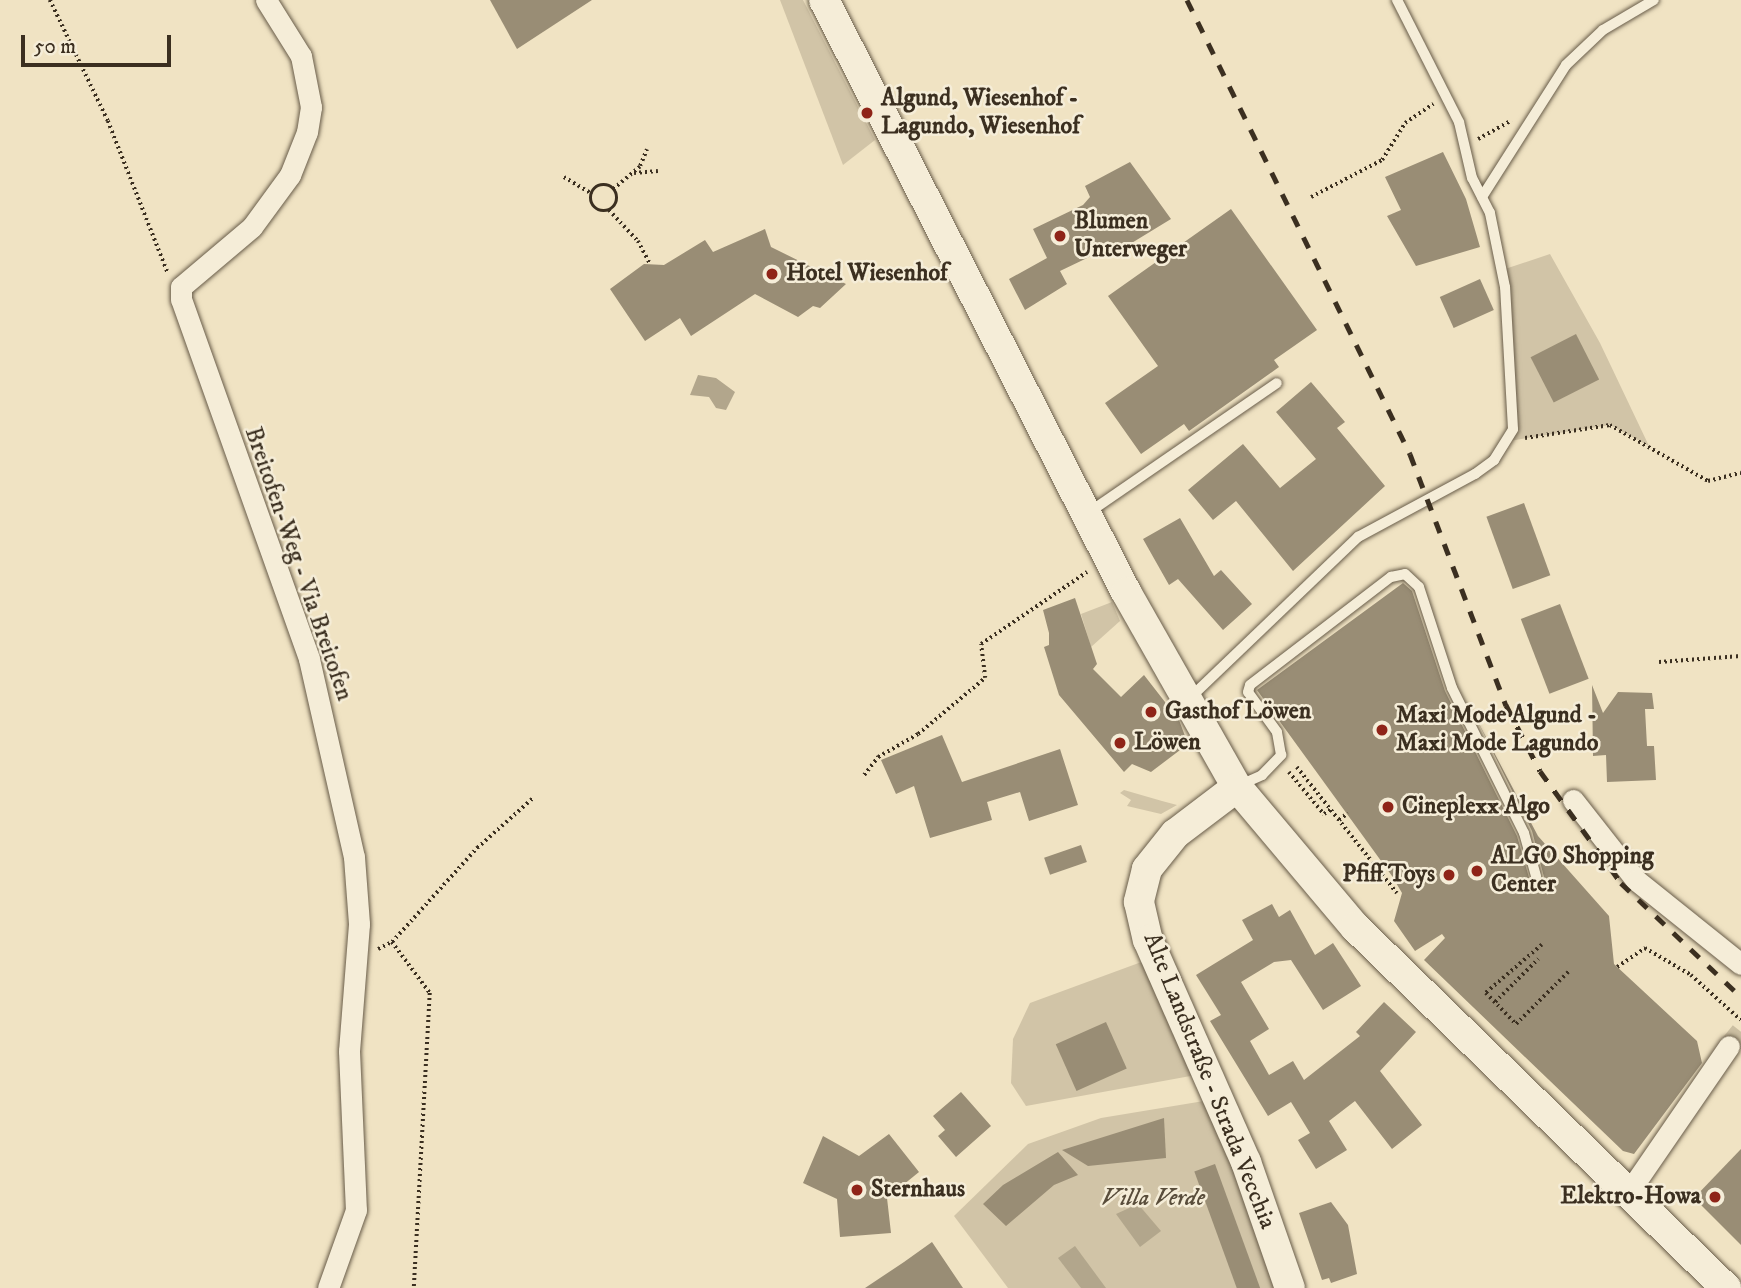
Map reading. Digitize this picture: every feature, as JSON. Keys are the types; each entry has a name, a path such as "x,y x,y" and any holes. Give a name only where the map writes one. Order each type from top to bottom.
{"main road":[{"path":"824,0 1086,514 1185,702 1237,787 1355,926 1726,1288"},
{"name":"Alte Landstraße - Strada Vecchia","path":"1237,787 1175,834 1147,869 1139,902 1148,940 1246,1162 1290,1288"}],"street":[{"path":"181,287 252,227 290,175 307,132 311,107 301,56 266,0"},
{"name":"Breitofen-Weg - Via Breitofen","path":"181,287 201,363 312,672 354,857 357,959 349,1051 356,1210 328,1288"},
{"path":"1573,800 1636,880 1741,964"},
{"path":"1628,1193 1729,1046"}],"lane":[{"path":"1185,702 1358,537 1475,474 1509,441 1513,429 1505,287 1499,246 1482,197 1472,178 1467,146 1447,96 1397,0"},
{"path":"1482,197 1534,107 1584,45 1654,0"},
{"path":"1086,514 1277,383"},
{"path":"1237,787 1262,775 1281,755 1277,732 1248,692 1250,685 1391,577 1405,574 1419,587 1452,688 1524,833 1536,876"}],"path":[{"path":"50,0 108,121 170,278 181,287"},
{"path":"1311,197 1382,160 1415,113 1447,96"},
{"path":"1467,146 1534,107"},
{"path":"613,189 632,174 647,149"},
{"path":"632,174 658,171"},
{"path":"564,177 592,194 594,206 609,210 638,241 650,264"},
{"path":"592,194 601,186 613,189"},
{"path":"609,210 617,200 613,189"},
{"path":"1509,441 1610,425 1707,481 1741,473"},
{"path":"864,775 878,757 918,734 985,678 981,644 1089,570 1095,582"},
{"path":"1659,662 1741,656"},
{"path":"1297,766 1397,893"},
{"path":"1289,772 1324,814 1331,809"},
{"path":"357,959 392,942 477,848 533,798"},
{"path":"1339,820 1348,813"},
{"path":"392,942 430,993 414,1288"},
{"path":"1542,945 1486,993 1516,1024 1569,971"},
{"path":"1617,967 1645,948 1691,975 1741,1020"},
{"path":"1495,1003 1538,959"}],"green space":[{"path":"780,0 803,0 875,140 843,165"},
{"path":"1550,254 1600,343 1649,446 1610,425 1509,441 1502,270"},
{"path":"1112,602 1120,621 1091,647 1081,614"},
{"path":"1124,790 1177,805 1161,814 1127,806 1131,800 1120,793"},
{"path":"1155,957 1207,1073 1026,1106 1011,1083 1013,1039 1030,1003"},
{"name":"Villa Verde","path":"1210,1100 1281,1288 1008,1288 954,1216 1028,1144 1101,1118"}],"shaded area":[{"path":"698,375 716,378 735,392 726,410 716,408 709,397 690,395"},
{"path":"1138,1204 1161,1231 1140,1247 1116,1214"},
{"path":"1075,1246 1106,1288 1081,1288 1058,1258"}],"building":[{"path":"490,0 592,0 517,49"},
{"path":"1443,152 1466,199 1480,247 1416,266 1387,216 1401,210 1385,177"},
{"path":"1130,162 1171,219 1112,255 1108,248 1060,271 1067,284 1025,310 1009,279 1047,258 1033,229 1083,205 1090,197 1085,186"},
{"path":"1231,209 1317,330 1274,360 1279,367 1189,431 1184,424 1141,454 1105,403 1158,366 1108,296"},
{"path":"765,229 771,247 846,284 820,308 813,306 798,317 755,294 691,336 680,318 645,341 610,289 644,264 664,265 705,240 713,252"},
{"path":"1480,279 1494,310 1454,328 1440,297"},
{"path":"1576,334 1599,379 1554,403 1531,357"},
{"path":"1311,382 1345,422 1337,428 1385,486 1293,571 1236,501 1213,520 1188,490 1243,444 1280,488 1316,459 1276,412"},
{"path":"1524,503 1550,575 1513,589 1486,517"},
{"path":"1180,518 1214,576 1221,570 1252,604 1223,630 1178,579 1169,585 1143,539"},
{"name":"ALGO Shopping Center","path":"1403,583 1412,591 1445,691 1517,836 1530,881 1537,884 1544,877 1532,831 1477,720 1538,836 1609,916 1614,964 1697,1041 1702,1063 1634,1154 1623,1151 1424,960 1445,938 1442,934 1415,951 1394,921 1402,893 1392,876 1257,690"},
{"path":"1075,598 1097,664 1093,669 1121,697 1144,675 1179,720 1188,744 1151,772 1132,764 1124,772 1059,695 1044,647 1049,645 1049,633 1043,610"},
{"path":"1560,604 1589,679 1549,694 1521,619"},
{"path":"1592,685 1603,713 1618,692 1652,693 1654,709 1645,709 1647,746 1654,746 1656,780 1607,782 1606,755 1593,756"},
{"path":"942,735 962,782 1060,749 1078,805 1029,821 1020,792 987,802 992,820 930,838 914,786 896,794 881,760"},
{"path":"1081,845 1087,862 1050,875 1044,858"},
{"path":"1272,904 1279,917 1290,910 1315,955 1333,943 1361,986 1323,1010 1291,960 1274,962 1241,982 1269,1029 1250,1041 1269,1075 1293,1061 1304,1080 1360,1036 1356,1032 1384,1002 1416,1032 1380,1071 1422,1125 1392,1149 1355,1101 1329,1121 1347,1150 1316,1169 1298,1140 1310,1133 1291,1102 1268,1116 1210,1021 1221,1015 1196,975 1253,940 1242,920"},
{"path":"1106,1022 1127,1069 1076,1091 1056,1044"},
{"path":"961,1092 991,1126 956,1157 938,1136 945,1130 933,1116"},
{"path":"1164,1118 1166,1158 1088,1166 1062,1150"},
{"name":"Sternhaus","path":"889,1134 919,1172 887,1198 891,1233 840,1237 837,1199 803,1183 823,1136 859,1156"},
{"path":"1741,1149 1741,1245 1694,1198"},
{"path":"1058,1152 1078,1175 1054,1185 1006,1226 983,1204 1003,1185"},
{"path":"1215,1164 1260,1288 1237,1288 1194,1172"},
{"path":"1331,1202 1348,1225 1357,1274 1331,1283 1329,1278 1322,1280 1299,1213"},
{"path":"932,1242 963,1288 865,1288 904,1262"}],"tunnel":[{"path":"1729,1046 1741,1031"}],"railway":[{"path":"1187,0 1410,454 1506,705 1540,771 1621,883 1741,997"}],"place":[{"name":"Algund, Wiesenhof - Lagundo, Wiesenhof","path":"867,113"},
{"name":"Blumen Unterweger","path":"1060,236"},
{"name":"Hotel Wiesenhof","path":"772,274"},
{"name":"Gasthof Löwen","path":"1151,712"},
{"name":"Maxi Mode Algund - Maxi Mode Lagundo","path":"1382,730"},
{"name":"Löwen","path":"1120,743"},
{"name":"Cineplexx Algo","path":"1388,807"},
{"name":"ALGO Shopping Center","path":"1477,871"},
{"name":"Pfiff Toys","path":"1449,875"},
{"name":"Sternhaus","path":"857,1190"},
{"name":"Elektro-Howa","path":"1715,1197"}]}
